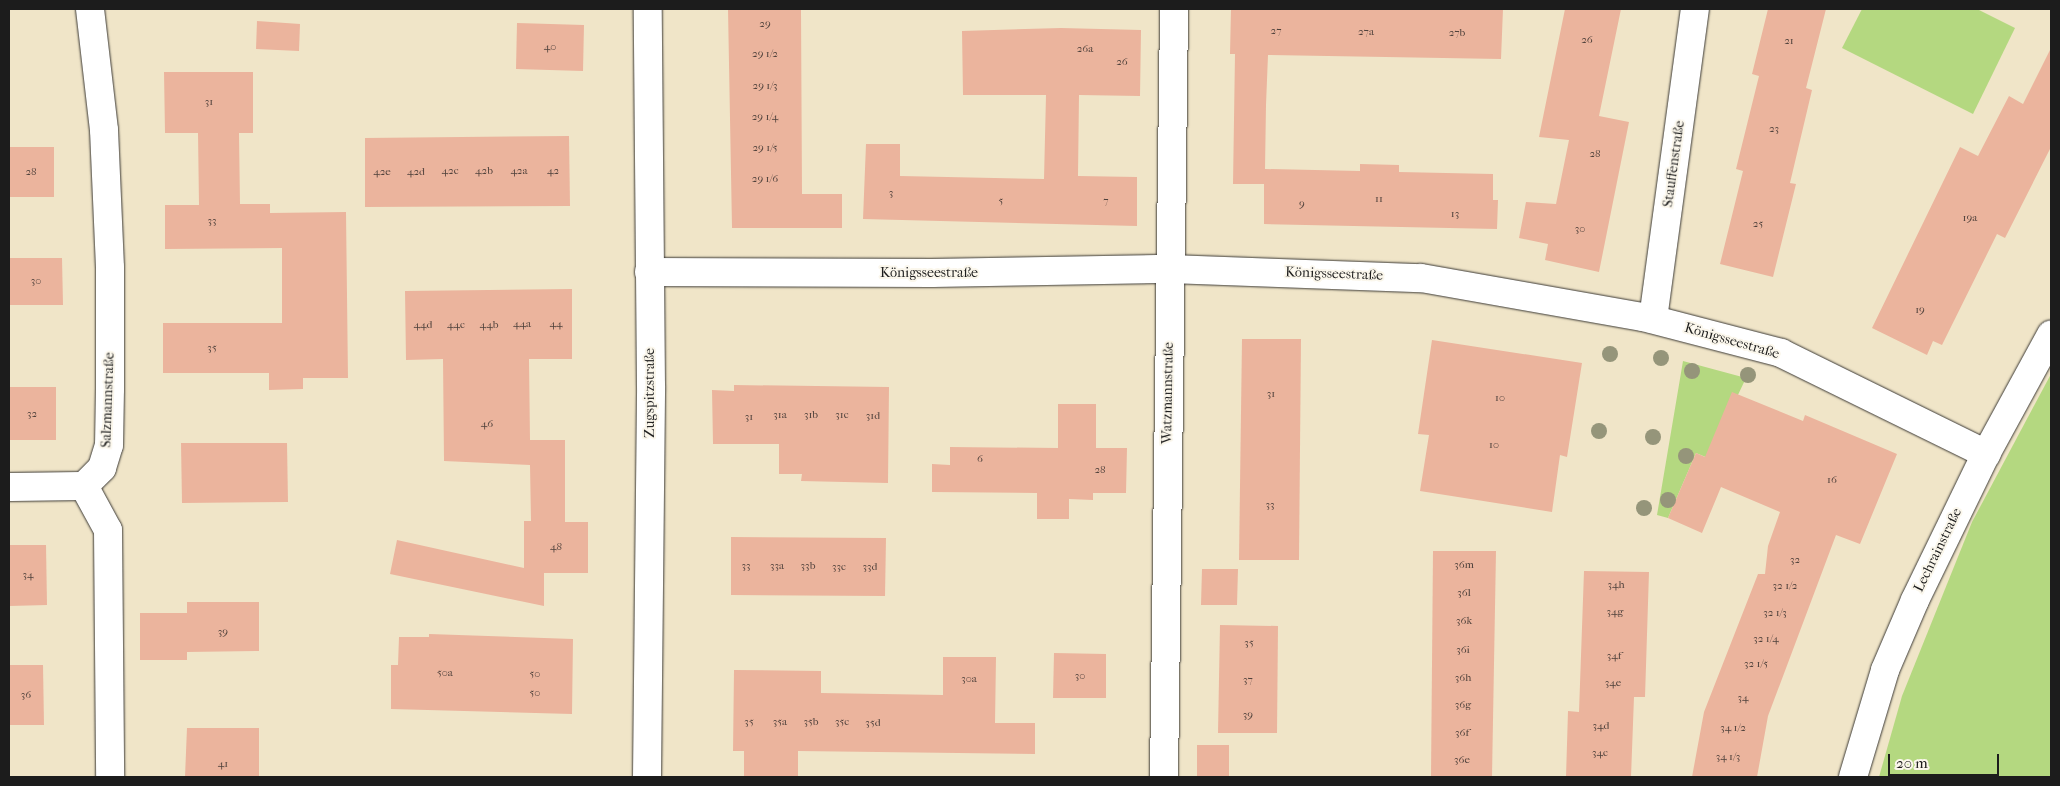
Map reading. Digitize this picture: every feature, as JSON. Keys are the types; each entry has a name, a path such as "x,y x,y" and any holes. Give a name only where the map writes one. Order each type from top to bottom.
{"street":[{"name":"Salzmannstraße","path":"84,486 102,468 108,445 110,389 110,268 104,130 90,9"},
{"name":"Zugspitzstraße","path":"647,777 650,272 648,9"},
{"name":"Watzmannstraße","path":"1164,777 1174,9"},
{"name":"Stauffenstraße","path":"1653,319 1695,9"},
{"name":"Königsseestraße","path":"650,272 932,273 1170,269 1421,278 1653,319 1781,353 1986,454"},
{"name":"Lechrainstraße","path":"1853,777 1885,670 1922,584 1986,454 2051,335"},
{"path":"9,487 84,486 108,530 110,777"}],"green space":[{"path":"1862,9 1977,9 2015,28 1973,114 1842,48"},
{"path":"1683,361 1746,378 1708,458 1696,453 1668,518 1657,515"},
{"path":"2051,374 2051,777 1879,777 1902,696 1972,522"}],"building":[{"path":"728,9 801,9 802,194 842,194 842,228 732,228"},
{"path":"1231,9 1503,9 1501,59 1268,55 1266,105 1265,169 1360,171 1360,164 1399,165 1399,172 1493,174 1493,200 1498,200 1497,229 1264,224 1264,184 1233,184 1235,54 1230,54"},
{"path":"1565,9 1621,9 1599,116 1629,122 1599,272 1545,260 1548,244 1519,238 1526,202 1556,204 1569,140 1539,137"},
{"path":"1768,9 1826,9 1806,88 1812,90 1790,183 1796,184 1773,277 1720,264 1743,171 1736,169 1759,76 1752,74"},
{"path":"257,21 300,24 299,51 256,49"},
{"path":"517,23 584,25 583,71 516,69"},
{"path":"1061,28 1141,30 1140,96 1079,95 1078,176 1137,177 1137,226 863,219 866,144 900,144 900,176 1044,179 1046,95 963,95 962,31"},
{"path":"2051,48 2051,147 2005,238 1997,234 1942,345 1933,341 1927,355 1872,328 1960,147 1978,156 2009,96 2023,104"},
{"path":"164,72 253,72 253,133 239,133 240,204 270,204 270,213 346,212 348,378 303,378 303,389 269,390 269,373 163,373 163,323 282,323 282,248 165,249 165,205 199,205 198,133 165,133"},
{"path":"569,136 570,206 365,207 365,138"},
{"path":"9,147 54,147 54,197 9,197"},
{"path":"9,258 62,258 63,305 9,305"},
{"path":"572,289 572,359 529,359 530,440 565,440 565,522 588,522 588,573 544,573 544,606 390,574 397,540 524,568 524,521 531,521 530,465 444,461 443,359 406,360 405,291"},
{"path":"1242,339 1301,339 1299,560 1239,560"},
{"path":"1432,340 1582,363 1567,457 1560,455 1552,512 1420,491 1429,435 1418,434"},
{"path":"734,385 889,387 888,483 801,481 802,474 779,474 779,444 713,444 712,390 734,391"},
{"path":"9,387 56,387 56,440 9,440"},
{"path":"1732,392 1803,421 1805,415 1897,454 1860,544 1836,535 1768,716 1757,777 1692,777 1704,712 1758,574 1765,574 1768,546 1780,512 1721,487 1702,533 1668,518 1696,453 1705,457"},
{"path":"1058,404 1096,404 1096,448 1127,448 1126,493 1093,493 1093,500 1069,499 1069,519 1037,519 1037,493 932,492 932,464 950,465 950,447 1058,448"},
{"path":"181,443 287,443 288,502 182,503"},
{"path":"731,537 886,538 885,596 731,595"},
{"path":"9,545 46,545 47,605 9,606"},
{"path":"1433,551 1496,551 1492,777 1431,777"},
{"path":"1202,569 1238,569 1237,605 1201,605"},
{"path":"1584,571 1649,572 1645,697 1634,697 1631,777 1566,777 1568,711 1579,712"},
{"path":"187,602 259,602 259,651 187,652 187,660 140,660 140,613 187,613"},
{"path":"1220,625 1278,626 1277,733 1218,733"},
{"path":"429,634 573,639 572,714 391,709 391,665 398,665 399,637 429,637"},
{"path":"1054,653 1106,654 1106,698 1053,698"},
{"path":"943,657 996,657 995,723 1035,723 1035,754 798,751 798,777 744,777 744,751 733,751 734,670 821,671 821,693 943,695"},
{"path":"9,665 43,665 44,725 9,725"},
{"path":"187,728 259,728 259,777 185,777"},
{"path":"1197,745 1229,745 1229,777 1197,777"}]}
